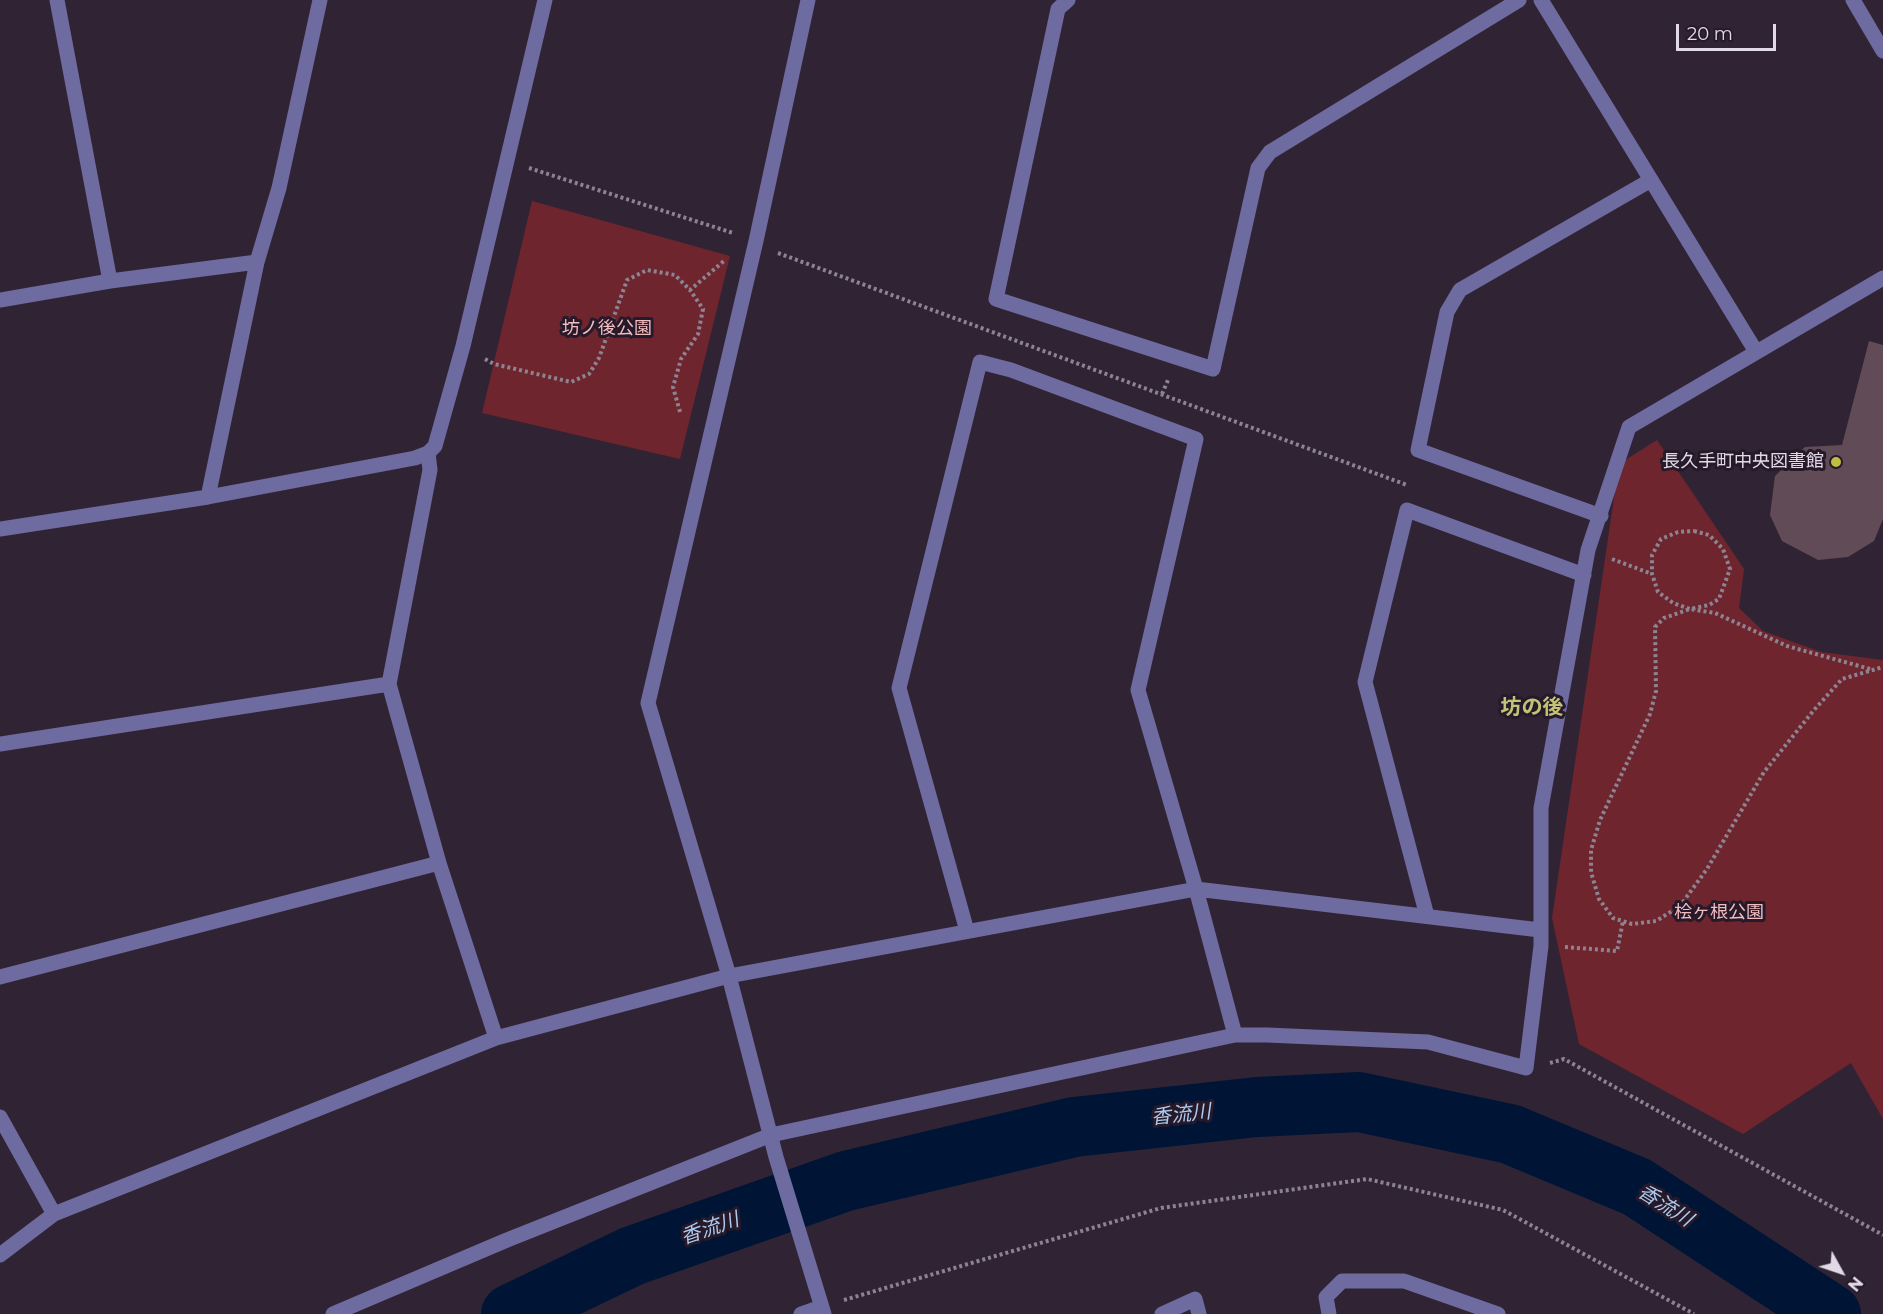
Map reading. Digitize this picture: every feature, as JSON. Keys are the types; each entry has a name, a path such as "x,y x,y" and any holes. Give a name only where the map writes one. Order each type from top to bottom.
{"street":[{"path":"57,0 110,281"},
{"path":"208,497 257,262 279,188 320,0"},
{"path":"0,529 208,497 415,458 428,453 435,446 440,435 463,346 545,0"},
{"path":"801,1314 822,1310 776,1157 729,976 648,703 756,241 808,0"},
{"path":"1068,0 1058,9 996,299 1213,369 1258,168 1270,152 1519,0"},
{"path":"1541,0 1755,351"},
{"path":"1853,0 1883,51"},
{"path":"1601,516 1418,450 1448,312 1461,290 1650,180"},
{"path":"0,300 110,281 257,262"},
{"path":"333,1314 507,1239 771,1135 1235,1035 1428,1042 1526,1068 1541,938 1541,808 1588,550 1629,427 1883,278"},
{"path":"967,931 899,688 980,362 1011,370 1196,439 1138,690 1196,889 1235,1035"},
{"path":"428,453 430,470 389,684 439,863 496,1038"},
{"path":"1427,916 1365,682 1407,510 1584,575"},
{"path":"0,744 389,684"},
{"path":"0,977 439,863"},
{"path":"0,1255 54,1214 496,1038 729,976 1196,889 1427,916 1541,938"},
{"path":"0,1117 54,1214"},
{"path":"1329,1314 1326,1297 1342,1281 1404,1281 1498,1314"},
{"path":"1162,1314 1195,1299 1199,1314"}],"path":[{"path":"505,161 756,241 778,253 976,328 1207,410 1411,487"},
{"path":"690,290 730,256 756,241"},
{"path":"463,346 494,364 571,382 589,374 599,358 627,280 646,270 675,275 690,290 703,309 698,334 681,359 674,387 680,412"},
{"path":"1870,669 1787,646 1715,613 1690,609 1673,603 1658,592 1652,574 1652,555 1661,539 1686,531 1709,535 1723,549 1730,569 1719,599 1709,605 1690,609 1664,618 1654,627 1656,691 1650,714 1600,820 1591,850 1591,872 1599,899 1613,918 1632,924 1656,921 1680,906 1707,869 1764,772 1814,710 1842,679 1883,667"},
{"path":"1588,550 1652,574"},
{"path":"1541,938 1617,951 1623,921"},
{"path":"1526,1068 1564,1059 1883,1235"},
{"path":"822,1310 1161,1208 1367,1179 1503,1210 1694,1314"}],"green space":[{"name":"坊ノ後公園","path":"532,201 730,256 680,459 482,413"},
{"name":"桧ヶ根公園","path":"1657,440 1744,569 1739,608 1763,631 1821,652 1883,660 1883,1119 1851,1063 1743,1134 1579,1044 1552,918 1619,464"}],"building":[{"name":"長久手町中央図書館","path":"1869,341 1883,345 1883,519 1874,541 1848,557 1818,560 1782,541 1770,515 1775,476 1805,447 1842,445"}],"waterway":[{"name":"香流川","path":"511,1314 632,1256 846,1181 1074,1127 1257,1107 1359,1102 1510,1134 1637,1187 1831,1314"}],"place":[{"name":"長久手町中央図書館","path":"1836,462"}],"district":[{"name":"坊の後","path":"1532,708"}]}
